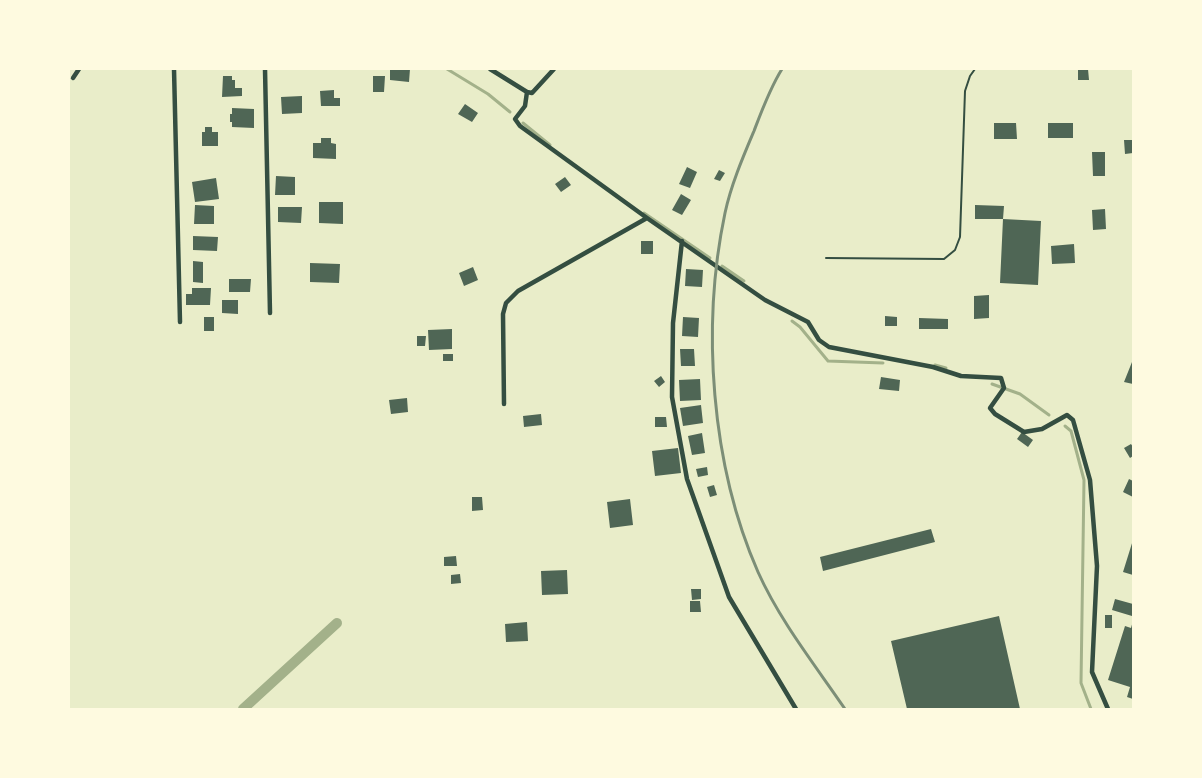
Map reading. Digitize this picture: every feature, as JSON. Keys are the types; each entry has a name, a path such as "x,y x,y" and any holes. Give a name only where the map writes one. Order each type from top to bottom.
{"street":[{"path":"73,78 78,69"},
{"path":"174,69 180,322"},
{"path":"265,69 270,314"},
{"path":"490,69 532,93 554,69"},
{"path":"528,92 525,106 515,119 520,126 647,218 766,300 808,322 819,340 829,347 933,367 961,376 1001,378 1004,388 990,408 995,414 1024,432 1042,429 1067,415 1073,420 1090,480 1097,566 1092,672 1108,709"},
{"path":"504,404 504,314 506,303 518,291 647,218"},
{"path":"682,241 673,322 672,398 688,479 729,597 796,709"}],"path":[{"path":"826,258 944,259 955,250 960,237 965,90 970,76 975,69"}],"building":[{"path":"390,69 410,69 409,82 390,80"},
{"path":"1078,69 1088,69 1089,80 1078,80"},
{"path":"223,76 232,76 232,80 235,80 235,88 242,88 242,96 222,97"},
{"path":"373,76 385,76 384,92 373,92"},
{"path":"334,90 334,98 340,98 340,106 321,106 320,91"},
{"path":"302,96 302,113 282,114 281,97"},
{"path":"465,104 478,113 472,122 458,114"},
{"path":"232,108 254,109 254,128 232,127 230,114 232,114"},
{"path":"994,123 1016,123 1017,139 994,139"},
{"path":"1048,123 1073,123 1073,138 1048,138"},
{"path":"205,127 212,127 212,132 218,132 218,146 202,146 202,132 205,132"},
{"path":"321,138 331,138 331,143 336,144 336,159 313,158 313,143 321,143"},
{"path":"1124,140 1133,140 1133,153 1125,154"},
{"path":"1092,152 1105,152 1105,176 1093,176"},
{"path":"687,167 697,172 690,188 679,184"},
{"path":"719,170 725,173 720,181 714,179"},
{"path":"276,176 295,177 295,195 275,195"},
{"path":"565,177 571,185 561,192 555,184"},
{"path":"216,178 219,199 195,202 192,182"},
{"path":"681,194 691,200 682,215 672,210"},
{"path":"319,202 343,202 343,224 319,223"},
{"path":"195,205 214,206 214,224 194,224"},
{"path":"975,205 1004,206 1003,219 975,219"},
{"path":"278,207 302,207 301,223 278,222"},
{"path":"1105,209 1106,229 1093,230 1092,210"},
{"path":"1003,219 1041,221 1038,285 1000,283"},
{"path":"193,236 218,237 217,251 193,250"},
{"path":"641,241 653,241 653,254 641,254"},
{"path":"1074,244 1075,263 1052,264 1051,246"},
{"path":"193,261 203,262 203,283 193,282"},
{"path":"310,263 340,264 339,283 310,282"},
{"path":"473,267 478,280 464,286 459,273"},
{"path":"686,269 703,270 702,287 685,286"},
{"path":"229,279 251,279 250,292 229,292"},
{"path":"192,288 211,288 210,305 186,305 186,294 192,294"},
{"path":"989,295 989,318 974,319 974,296"},
{"path":"222,300 238,300 238,314 222,313"},
{"path":"885,316 897,317 897,326 885,326"},
{"path":"204,317 214,317 214,331 204,331"},
{"path":"683,317 699,318 698,337 682,336"},
{"path":"919,318 948,319 948,329 919,329"},
{"path":"452,329 452,349 429,350 428,330"},
{"path":"417,336 426,336 425,346 417,346"},
{"path":"680,349 694,349 695,366 681,366"},
{"path":"443,354 453,354 453,361 443,361"},
{"path":"1133,362 1133,384 1124,382"},
{"path":"661,376 665,382 659,387 654,381"},
{"path":"881,377 900,380 899,391 879,389"},
{"path":"700,379 701,400 680,401 679,380"},
{"path":"407,398 408,412 391,414 389,400"},
{"path":"701,405 703,423 683,426 680,408"},
{"path":"541,414 542,425 524,427 523,416"},
{"path":"655,417 666,417 667,427 655,427"},
{"path":"1022,432 1033,440 1028,447 1017,439"},
{"path":"702,433 705,453 692,455 688,436"},
{"path":"1131,444 1133,456 1130,458 1124,448"},
{"path":"678,448 681,473 655,476 652,451"},
{"path":"707,467 708,475 698,477 696,469"},
{"path":"1129,479 1133,481 1133,497 1123,492"},
{"path":"714,485 717,495 710,497 707,487"},
{"path":"472,497 482,497 483,510 472,511"},
{"path":"630,499 633,525 610,528 607,502"},
{"path":"931,529 935,542 823,571 820,557"},
{"path":"1133,540 1133,575 1123,572"},
{"path":"456,556 457,566 444,566 444,557"},
{"path":"567,570 568,594 542,595 541,571"},
{"path":"460,574 461,583 451,584 451,575"},
{"path":"691,589 701,589 701,599 692,600"},
{"path":"1115,599 1133,604 1132,616 1112,610"},
{"path":"690,601 700,601 701,612 690,612"},
{"path":"1105,615 1112,615 1112,628 1105,628"},
{"path":"999,616 1020,709 907,709 891,641"},
{"path":"1133,621 1133,699 1127,697 1130,687 1108,680 1125,626 1131,628"},
{"path":"527,622 528,641 506,642 505,624"}],"waterway":[{"path":"447,69 488,94 510,112"},
{"path":"523,123 550,145"},
{"path":"644,213 710,258"},
{"path":"722,266 744,281"},
{"path":"792,321 800,327 828,361 883,363"},
{"path":"935,365 946,368"},
{"path":"992,384 1020,394 1049,415"},
{"path":"1065,426 1071,431 1084,480 1081,683 1091,709"},
{"path":"243,709 337,623"}],"railway":[{"path":"782,69 766,99 742,161 725,213 713,302 715,395 730,487 742,531 758,572 787,625 845,709"}]}
